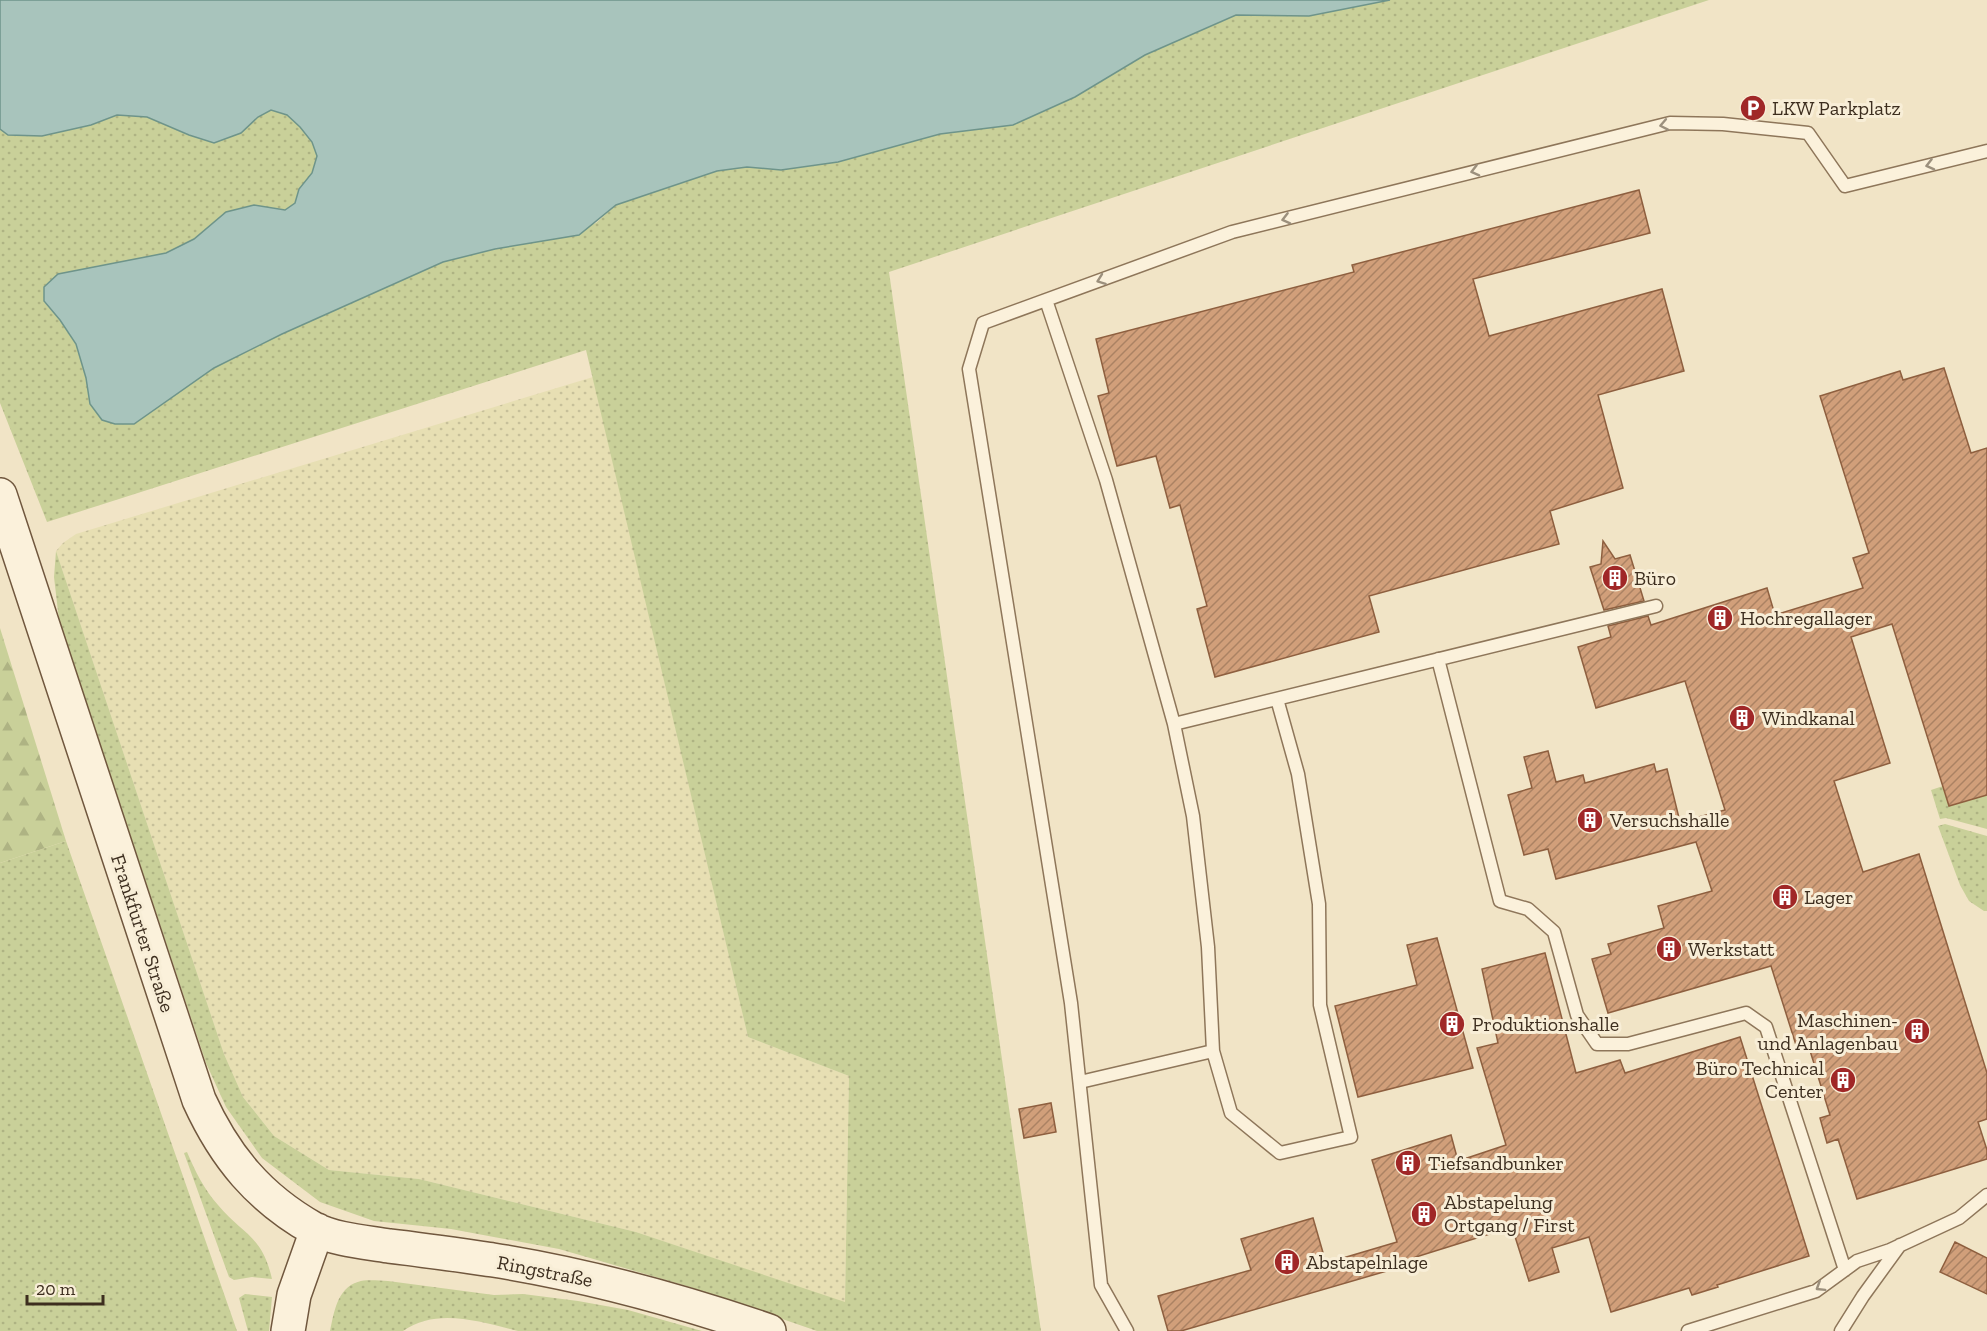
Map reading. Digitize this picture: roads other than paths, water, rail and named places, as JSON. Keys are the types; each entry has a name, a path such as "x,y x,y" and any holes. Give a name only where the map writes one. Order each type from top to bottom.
{"main road":[{"name":"Frankfurter Straße","path":"0,495 199,1100 224,1148 245,1176 287,1212 317,1230"},
{"path":"288,1331 294,1295 317,1230"},
{"name":"Ringstraße","path":"317,1230 362,1242 494,1260 559,1273 694,1306 769,1331"}],"lane":[{"path":"1127,1331 1101,1285 1071,1003 969,369 983,323 1232,232 1670,123 1722,123 1808,133 1845,186 1987,151"},
{"path":"1046,300 1106,480 1174,724 1193,816 1208,947 1213,1051 1231,1113 1280,1153 1351,1137 1320,1005 1319,904 1298,774 1277,699"},
{"path":"1174,724 1656,606"},
{"path":"1438,659 1500,901 1528,909 1554,932 1577,1015 1597,1044 1628,1044 1746,1013 1766,1027 1845,1270"},
{"path":"1080,1082 1213,1051"},
{"path":"1688,1331 1816,1291 1857,1262 1959,1218 1987,1195"},
{"path":"1841,1331 1895,1247"}],"water":[{"path":"0,0 1390,0 1309,16 1236,15 1145,55 1075,97 1013,125 940,134 838,162 781,170 747,167 717,171 616,205 579,235 495,249 443,262 282,334 214,368 134,424 115,424 102,420 90,404 86,378 76,344 44,301 44,287 58,274 166,253 194,239 226,212 254,205 285,210 295,203 299,189 312,173 317,156 312,142 300,127 287,115 271,110 258,117 241,133 214,143 147,117 117,115 91,125 42,136 8,135 0,129"}],"place":[{"name":"LKW Parkplatz","path":"1753,108"},
{"name":"Büro","path":"1615,578"},
{"name":"Hochregallager","path":"1720,618"},
{"name":"Windkanal","path":"1742,718"},
{"name":"Versuchshalle","path":"1590,820"},
{"name":"Lager","path":"1785,897"},
{"name":"Werkstatt","path":"1669,949"},
{"name":"Produktionshalle","path":"1452,1024"},
{"name":"Maschinen- und Anlagenbau","path":"1917,1031"},
{"name":"Büro Technical Center","path":"1843,1080"},
{"name":"Tiefsandbunker","path":"1408,1163"},
{"name":"Abstapelung Ortgang / First","path":"1424,1214"},
{"name":"Abstapelnlage","path":"1287,1262"}]}
